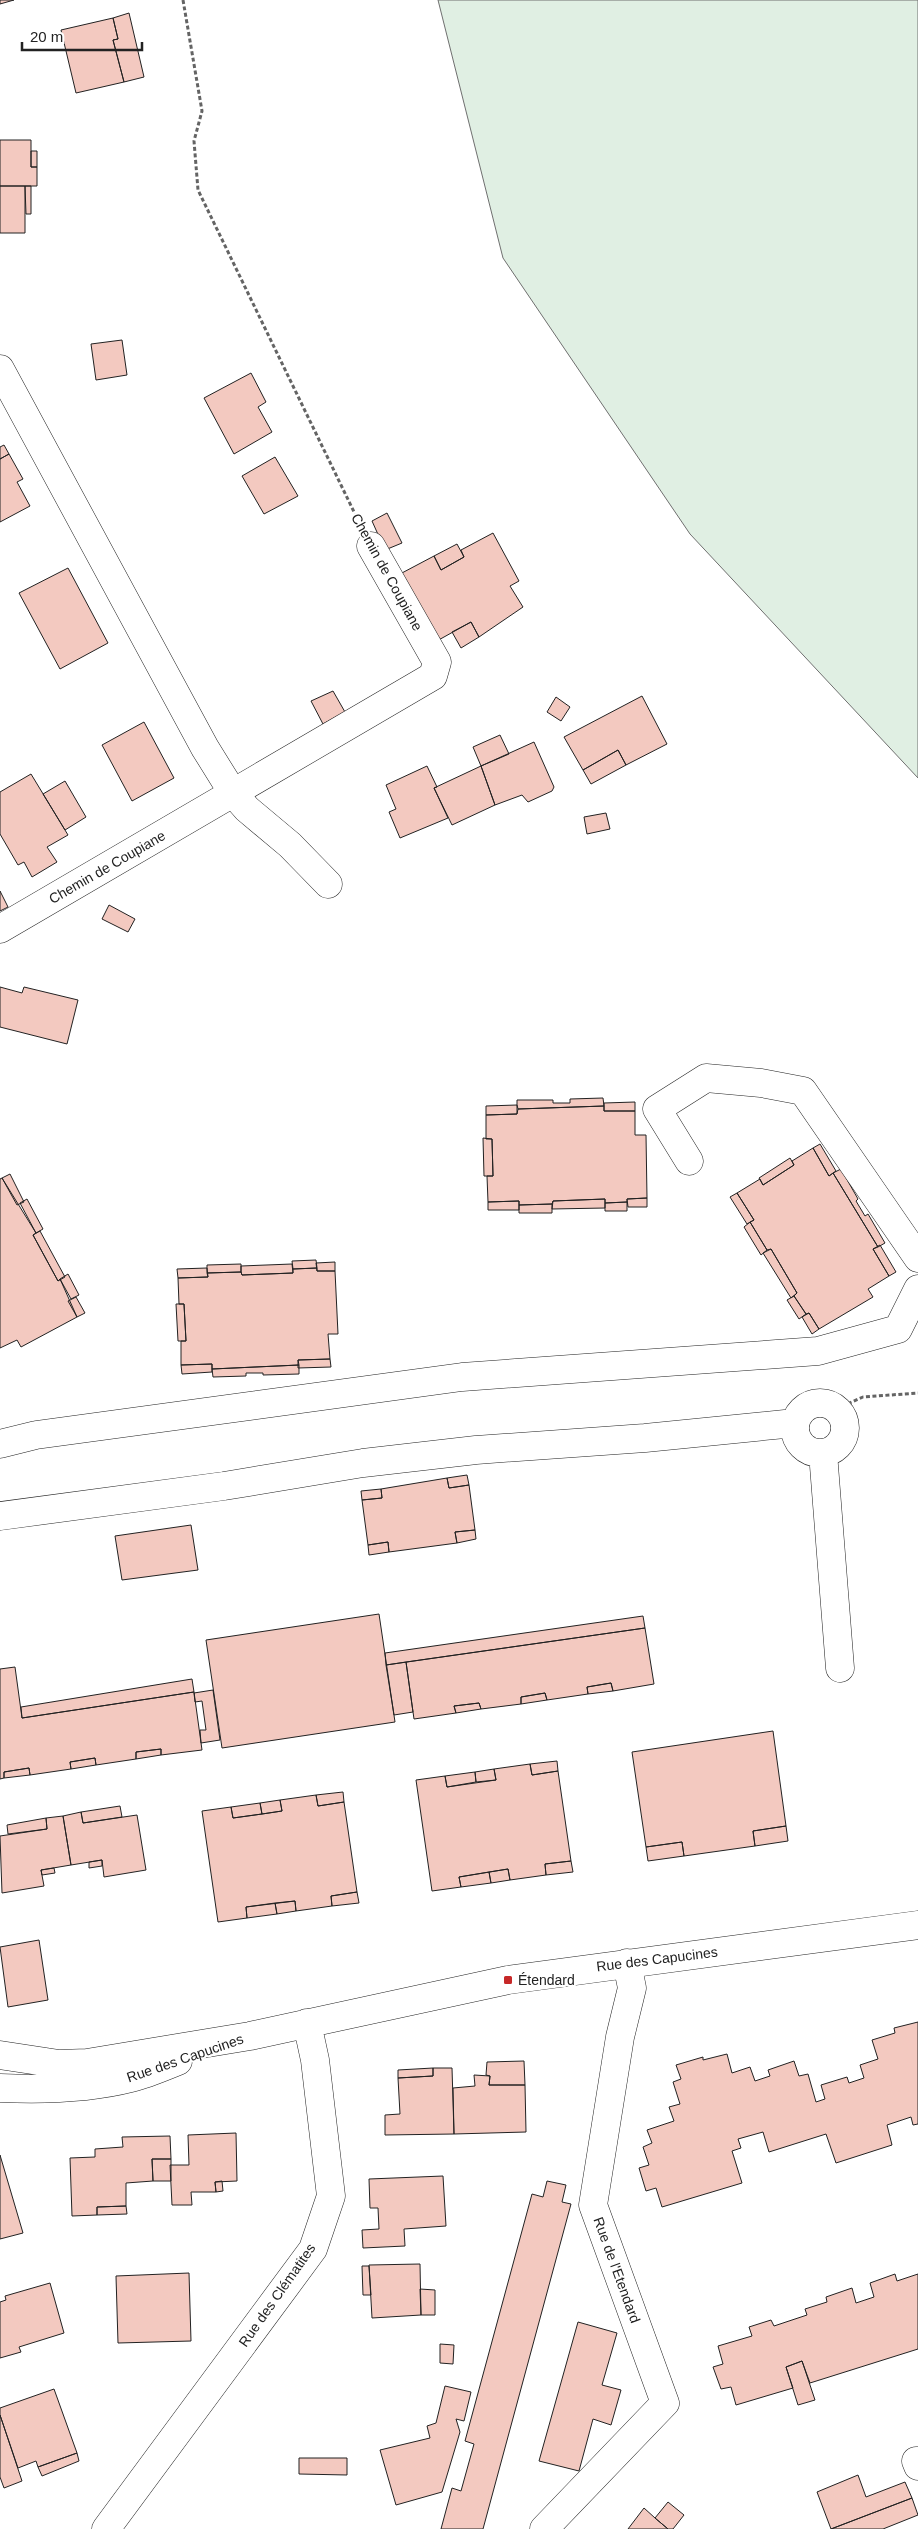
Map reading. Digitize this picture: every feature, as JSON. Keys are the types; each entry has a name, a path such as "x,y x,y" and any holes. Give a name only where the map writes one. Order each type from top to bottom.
{"street":[{"path":"0,369 205,748 233,793 247,809 290,845 328,884"},
{"name":"Chemin de Coupiane","path":"0,930 433,676 437,662 371,546"},
{"path":"689,1161 657,1109 706,1078 761,1083 803,1091 918,1258"},
{"path":"0,1444 36,1435 462,1377 818,1351 898,1329 918,1288"},
{"path":"812,1405 829,1405 836,1410 841,1416 844,1432 837,1446 823,1453 807,1450 802,1445 795,1431 799,1415 812,1405"},
{"path":"0,1516 224,1486 363,1463 476,1450 645,1438 796,1423"},
{"path":"823,1453 840,1668"},
{"name":"Rue des Capucines","path":"0,2055 58,2064 87,2063 250,2036 508,1980 918,1925"},
{"name":"Rue de l'Etendard","path":"544,2529 666,2403 593,2205 620,2037 632,1988 627,1963"},
{"name":"Rue des Clématites","path":"106,2529 313,2249 331,2196 315,2060 307,2023"},
{"name":"Rue des Capucines","path":"0,2088 86,2086 132,2078 250,2036"}],"path":[{"name":"Chemin de Coupiane","path":"183,0 202,111 194,141 198,190 371,546"},
{"path":"836,1410 863,1397 918,1393"}],"green space":[{"path":"438,0 918,0 918,778 690,534 503,258"}],"building":[{"path":"0,0 14,0 0,4"},
{"path":"129,13 144,77 124,82 113,40 118,39 113,18"},
{"path":"113,18 118,39 113,40 124,82 76,93 61,30"},
{"path":"0,140 31,140 31,167 37,167 37,186 0,186"},
{"path":"31,151 37,151 37,167 31,167"},
{"path":"0,186 25,186 25,233 0,233"},
{"path":"25,186 31,186 31,214 26,214"},
{"path":"122,340 127,375 96,380 91,344"},
{"path":"251,373 266,402 258,407 272,432 234,454 204,398"},
{"path":"4,445 9,454 0,459 0,447"},
{"path":"9,454 23,479 17,482 30,506 0,522 0,459"},
{"path":"275,457 298,496 264,514 242,476"},
{"path":"387,513 402,543 385,550 372,521"},
{"path":"493,533 519,581 510,586 523,607 479,637 471,622 435,642 400,574 434,556 441,570 464,557 461,550"},
{"path":"457,544 464,557 441,570 434,556"},
{"path":"68,568 108,643 60,669 19,593"},
{"path":"471,622 479,637 461,648 452,632"},
{"path":"333,691 345,712 323,724 311,701"},
{"path":"642,696 667,744 626,765 618,750 583,770 564,737"},
{"path":"556,697 570,707 561,721 547,712"},
{"path":"144,722 174,778 132,801 102,745"},
{"path":"500,735 509,754 481,766 473,747"},
{"path":"534,742 554,787 552,791 528,802 522,795 495,805 481,766"},
{"path":"618,750 626,765 591,784 583,770"},
{"path":"427,766 437,787 434,788 448,818 400,838 389,812 396,809 386,785"},
{"path":"481,766 495,805 452,825 434,788"},
{"path":"31,774 68,835 47,847 57,862 32,877 24,862 18,865 0,834 0,792"},
{"path":"65,781 86,817 65,830 43,794"},
{"path":"606,813 610,829 587,834 584,817"},
{"path":"0,891 8,907 0,911"},
{"path":"109,905 135,919 128,932 102,919"},
{"path":"0,987 22,993 24,987 78,1000 67,1044 0,1027"},
{"path":"603,1098 604,1106 518,1109 517,1105 517,1100 553,1100 553,1103 570,1103 570,1099"},
{"path":"635,1102 635,1111 604,1111 604,1103"},
{"path":"517,1105 517,1114 486,1115 486,1106"},
{"path":"604,1106 604,1111 635,1111 635,1135 646,1135 647,1198 627,1199 627,1202 605,1203 605,1199 553,1201 552,1204 519,1205 519,1201 488,1202 487,1176 493,1176 492,1139 486,1139 486,1115 517,1114 518,1109"},
{"path":"483,1138 492,1139 493,1176 484,1176"},
{"path":"820,1144 836,1171 829,1176 813,1148"},
{"path":"813,1148 829,1176 833,1173 878,1247 873,1249 889,1276 868,1289 873,1297 819,1329 809,1313 806,1314 794,1296 797,1293 771,1249 767,1250 750,1222 754,1220 737,1193 760,1179 763,1185 794,1165 792,1161"},
{"path":"790,1158 794,1165 763,1185 759,1178"},
{"path":"841,1169 858,1199 856,1201 865,1216 868,1214 885,1243 878,1247 833,1173"},
{"path":"10,1174 24,1202 17,1205 2,1178"},
{"path":"2,1178 36,1233 33,1235 58,1281 60,1279 77,1317 21,1347 17,1340 0,1348 0,1179"},
{"path":"737,1193 754,1220 747,1224 730,1197"},
{"path":"647,1198 647,1207 628,1207 627,1199"},
{"path":"27,1199 43,1229 36,1233 20,1203"},
{"path":"605,1199 605,1208 552,1209 553,1201"},
{"path":"519,1201 519,1210 488,1210 488,1202"},
{"path":"627,1202 627,1211 605,1211 605,1203"},
{"path":"552,1204 552,1213 519,1213 519,1205"},
{"path":"750,1222 767,1250 761,1255 744,1227"},
{"path":"40,1231 65,1277 58,1281 33,1235"},
{"path":"880,1245 896,1272 889,1276 873,1249"},
{"path":"771,1249 797,1293 791,1298 763,1253"},
{"path":"316,1260 317,1268 293,1269 292,1261"},
{"path":"335,1262 335,1271 317,1271 316,1263"},
{"path":"241,1264 241,1272 207,1273 207,1265"},
{"path":"292,1264 293,1273 242,1275 241,1272 241,1266"},
{"path":"207,1268 208,1277 178,1278 177,1269"},
{"path":"317,1268 317,1271 335,1271 338,1334 328,1334 330,1359 298,1360 299,1365 212,1369 212,1364 181,1365 181,1341 186,1341 184,1304 179,1304 178,1278 208,1277 207,1273 241,1272 242,1275 293,1273 293,1269"},
{"path":"68,1274 79,1295 71,1299 60,1279"},
{"path":"794,1296 806,1314 799,1319 787,1300"},
{"path":"76,1297 85,1313 77,1317 68,1301"},
{"path":"176,1304 184,1304 186,1341 178,1341"},
{"path":"809,1313 819,1329 812,1334 802,1317"},
{"path":"330,1359 331,1367 298,1368 298,1360"},
{"path":"212,1364 212,1372 182,1374 181,1365"},
{"path":"299,1365 299,1374 263,1375 263,1373 246,1373 246,1376 213,1377 212,1369"},
{"path":"467,1475 469,1485 449,1488 447,1478"},
{"path":"447,1478 449,1488 469,1485 475,1530 455,1532 457,1543 389,1552 388,1542 368,1545 362,1500 382,1498 381,1489"},
{"path":"381,1489 382,1498 362,1500 361,1491"},
{"path":"191,1525 198,1570 122,1580 115,1536"},
{"path":"475,1530 476,1539 457,1543 455,1532"},
{"path":"388,1542 389,1552 369,1555 368,1545"},
{"path":"379,1614 395,1722 222,1748 206,1640"},
{"path":"643,1616 645,1628 386,1665 385,1653"},
{"path":"645,1628 654,1684 613,1691 611,1683 587,1687 588,1694 547,1700 545,1693 521,1697 521,1704 481,1709 479,1703 454,1706 456,1713 414,1719 406,1662"},
{"path":"406,1662 413,1712 394,1715 386,1665"},
{"path":"15,1667 22,1718 194,1692 202,1750 161,1755 161,1749 136,1752 136,1759 96,1765 95,1758 70,1762 71,1769 30,1775 29,1768 4,1772 4,1778 0,1779 0,1669"},
{"path":"192,1679 194,1692 22,1718 21,1707"},
{"path":"611,1683 613,1691 588,1694 587,1687"},
{"path":"213,1690 220,1740 201,1743 200,1730 206,1730 202,1701 195,1702 194,1693"},
{"path":"545,1693 547,1700 521,1704 521,1697"},
{"path":"479,1703 481,1709 456,1713 454,1706"},
{"path":"773,1731 786,1826 753,1831 755,1846 684,1856 682,1842 646,1847 632,1752"},
{"path":"161,1749 161,1755 136,1759 136,1752"},
{"path":"95,1758 96,1765 71,1769 70,1762"},
{"path":"557,1761 558,1771 532,1775 530,1764"},
{"path":"530,1764 532,1775 558,1771 571,1861 545,1864 546,1875 510,1880 508,1869 459,1877 461,1887 432,1891 416,1780 445,1776 447,1787 496,1780 494,1769"},
{"path":"29,1768 30,1775 4,1778 4,1772"},
{"path":"494,1769 496,1780 476,1782 475,1772"},
{"path":"475,1772 476,1782 447,1787 445,1776"},
{"path":"343,1792 344,1802 318,1806 316,1795"},
{"path":"316,1795 318,1806 344,1802 357,1892 331,1896 332,1906 296,1911 295,1901 246,1907 247,1918 218,1922 202,1811 231,1807 233,1818 262,1814 282,1811 280,1800"},
{"path":"280,1800 282,1811 262,1814 260,1803"},
{"path":"260,1803 262,1814 233,1818 231,1807"},
{"path":"120,1806 122,1817 83,1823 81,1812"},
{"path":"81,1812 83,1823 137,1815 146,1870 104,1877 102,1860 71,1865 63,1816"},
{"path":"63,1816 71,1865 41,1870 44,1886 2,1893 0,1836 47,1829 46,1818"},
{"path":"46,1818 47,1829 8,1834 7,1825"},
{"path":"786,1826 788,1841 755,1846 753,1831"},
{"path":"682,1842 684,1856 648,1861 646,1847"},
{"path":"102,1860 102,1866 89,1868 89,1862"},
{"path":"571,1861 573,1872 546,1875 545,1864"},
{"path":"54,1868 55,1873 42,1875 41,1870"},
{"path":"508,1869 510,1880 491,1883 489,1872"},
{"path":"489,1872 491,1883 461,1887 459,1877"},
{"path":"357,1892 359,1903 332,1906 331,1896"},
{"path":"295,1901 296,1911 277,1914 275,1903"},
{"path":"275,1903 277,1914 247,1918 246,1907"},
{"path":"39,1940 48,2000 8,2007 0,1947"},
{"path":"918,2022 918,2124 913,2125 911,2117 887,2125 892,2145 836,2163 826,2134 769,2152 763,2132 738,2139 741,2148 732,2151 742,2183 662,2207 656,2188 646,2191 639,2168 649,2165 643,2147 652,2143 647,2130 674,2121 669,2107 680,2104 673,2082 681,2079 676,2065 703,2057 703,2060 727,2054 732,2073 750,2067 755,2081 770,2076 768,2070 794,2061 799,2076 808,2074 816,2102 825,2099 821,2085 847,2077 849,2083 864,2078 860,2065 878,2059 872,2040 895,2033 894,2028"},
{"path":"524,2061 525,2085 489,2085 490,2076 486,2075 487,2062"},
{"path":"433,2068 433,2076 398,2078 398,2070"},
{"path":"433,2068 452,2068 454,2134 385,2135 385,2115 400,2114 398,2078 433,2076"},
{"path":"474,2075 490,2076 489,2085 525,2085 526,2132 454,2134 453,2088 475,2086"},
{"path":"236,2133 237,2181 215,2182 216,2192 191,2192 192,2205 172,2205 170,2165 189,2165 188,2135"},
{"path":"170,2136 171,2159 152,2159 153,2181 126,2183 126,2206 97,2207 97,2215 72,2216 70,2158 95,2157 95,2149 123,2147 122,2137"},
{"path":"0,2155 23,2233 0,2239"},
{"path":"152,2159 171,2159 171,2181 153,2181"},
{"path":"443,2176 446,2226 404,2229 405,2246 363,2248 362,2230 379,2229 378,2208 370,2208 369,2179"},
{"path":"222,2181 223,2191 216,2192 215,2182"},
{"path":"547,2181 566,2185 562,2202 571,2204 483,2529 441,2529 452,2488 461,2491 474,2444 465,2441 532,2194 543,2197"},
{"path":"126,2206 127,2214 97,2215 97,2207"},
{"path":"420,2264 421,2315 372,2318 369,2265"},
{"path":"362,2266 369,2266 371,2295 363,2295"},
{"path":"189,2273 191,2341 118,2343 116,2276"},
{"path":"895,2274 897,2281 918,2274 918,2349 810,2383 802,2361 786,2367 793,2388 736,2405 731,2387 721,2389 713,2367 723,2364 718,2346 752,2336 749,2327 771,2320 774,2326 807,2315 805,2309 827,2302 826,2297 852,2288 856,2303 874,2297 870,2283"},
{"path":"50,2283 64,2333 19,2347 21,2352 0,2358 0,2302 6,2300 5,2296"},
{"path":"420,2289 435,2290 435,2315 421,2315"},
{"path":"578,2322 617,2333 602,2385 621,2390 611,2425 593,2419 579,2471 539,2461"},
{"path":"440,2344 454,2345 453,2364 440,2363"},
{"path":"802,2361 815,2400 798,2405 786,2367"},
{"path":"445,2386 471,2392 464,2421 456,2419 460,2432 442,2492 396,2505 380,2450 430,2438 427,2426 436,2423"},
{"path":"54,2389 77,2453 38,2467 36,2461 18,2468 0,2415 0,2408"},
{"path":"0,2415 22,2481 4,2488 0,2477"},
{"path":"77,2453 79,2461 42,2476 38,2467"},
{"path":"299,2458 347,2458 347,2475 299,2474"},
{"path":"858,2475 866,2497 905,2482 912,2498 831,2529 817,2492"},
{"path":"912,2498 918,2515 883,2529 831,2529"},
{"path":"668,2502 684,2515 673,2529 668,2529 655,2518"},
{"path":"644,2508 655,2518 668,2529 628,2529"}],"place":[{"name":"Étendard","path":"508,1980"}]}
